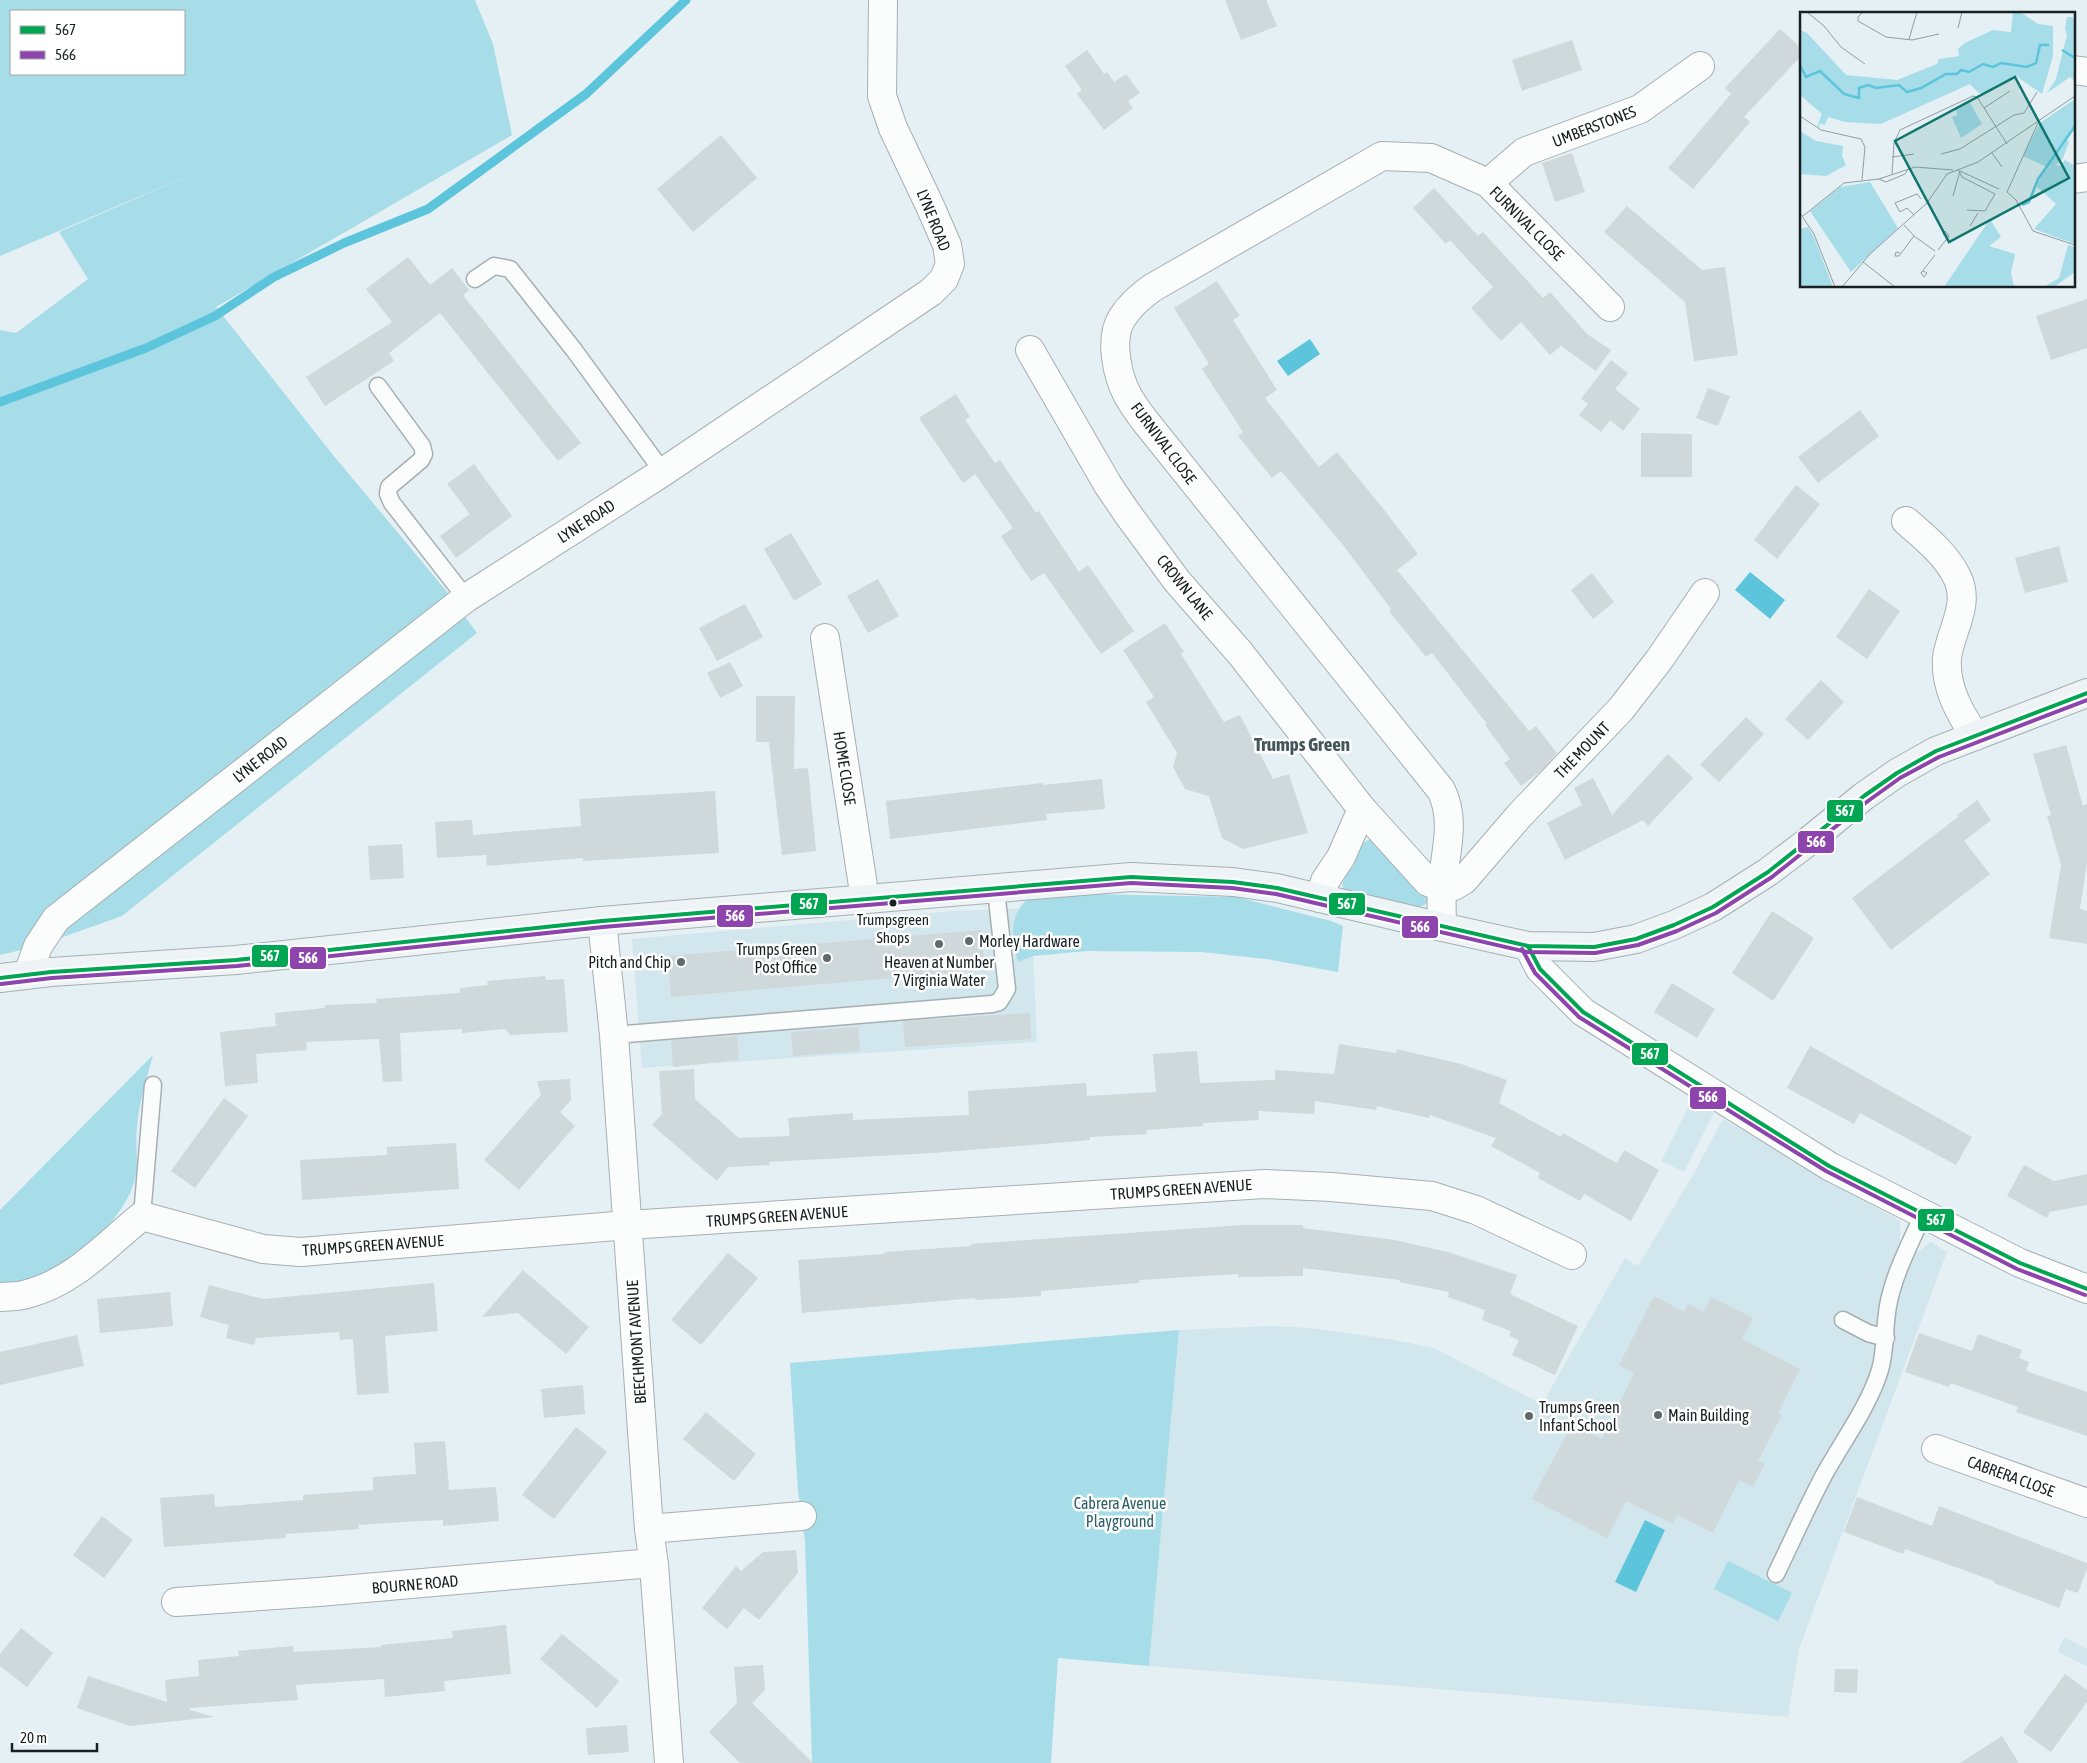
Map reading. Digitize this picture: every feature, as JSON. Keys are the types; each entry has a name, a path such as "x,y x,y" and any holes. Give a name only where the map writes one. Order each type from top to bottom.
{"street":[{"name":"LYNE ROAD","path":"28,974 38,946 56,919 466,598 663,472 931,292 944,279 950,264 947,245 893,128 882,96 883,0"},
{"name":"UMBERSTONES","path":"1488,183 1524,152 1640,109 1700,66"},
{"path":"2074,70 2087,72"},
{"name":"FURNIVAL CLOSE","path":"1442,927 1442,888 1448,851 1449,813 1441,790 1145,421 1127,394 1121,378 1116,354 1116,337 1121,319 1134,302 1152,288 1382,156 1430,158 1488,183 1610,307"},
{"path":"2074,179 2087,176"},
{"name":"CROWN LANE","path":"1030,350 1127,513 1178,581 1240,653 1362,810 1428,882 1442,888"},
{"path":"1906,521 1945,559 1958,577 1962,593 1962,609 1948,657 1948,675 1952,698 1975,736"},
{"name":"THE MOUNT","path":"1442,888 1454,886 1464,880 1519,816 1621,709 1659,660 1705,592"},
{"name":"HOME CLOSE","path":"825,638 865,899"},
{"path":"0,978 28,974 236,960 602,921 996,890 1131,877 1233,882 1276,888 1528,946 1594,947 1636,940 1713,907 1768,872 1864,796 1897,773 1936,751 2087,693"},
{"path":"1320,898 1325,881 1341,857 1362,810"},
{"name":"BEECHMONT AVENUE","path":"602,921 614,1034 649,1529 654,1565 669,1763"},
{"path":"1528,946 1540,969 1583,1012 1829,1166 2020,1262 2087,1289"},
{"name":"TRUMPS GREEN AVENUE","path":"142,1216 263,1249 301,1252 628,1225 1264,1184 1331,1187 1432,1196 1476,1210 1572,1255"},
{"path":"0,1297 25,1295 56,1282 84,1266 142,1216"},
{"name":"CABRERA CLOSE","path":"1936,1449 2087,1503"},
{"path":"649,1529 802,1516"},
{"name":"BOURNE ROAD","path":"176,1602 319,1592 642,1564 654,1565"}],"lane":[{"path":"475,279 494,266 510,269 574,350 663,472"},
{"path":"378,386 422,446 424,454 421,460 389,487 388,494 392,503 466,598"},
{"path":"614,1034 982,1005 999,1002 1007,989 996,890"},
{"path":"142,1216 153,1085"},
{"path":"1776,1574 1824,1475 1861,1412 1880,1372 1886,1338 1888,1308 1894,1282 1900,1263 1923,1214"},
{"path":"1843,1320 1868,1333 1886,1338"}],"shaded area":[{"path":"1031,908 1037,1042 642,1068 632,939 953,911"},
{"path":"1692,1100 1714,1113 1684,1172 1661,1161"},
{"name":"Trumps Green Infant School","path":"1723,1119 1900,1221 1900,1241 1919,1251 1931,1242 1947,1252 1799,1649 1788,1717 1149,1666 1179,1330 1272,1326 1310,1328 1389,1339 1434,1348 1542,1404 1625,1258 1638,1266 1693,1175"},
{"path":"2064,1637 2087,1649 2087,1666 2058,1652"}],"green space":[{"path":"0,0 475,0 493,44 512,135 216,307 333,455 448,593 477,633 122,916 38,946 0,955 0,330 16,333 88,279 59,232 211,166 0,256"},
{"path":"1370,839 1375,840 1429,891 1429,902 1420,907 1412,907 1345,890 1342,886 1344,878 1354,865 1361,844"},
{"path":"1035,893 1237,897 1331,921 1343,926 1338,972 1266,959 1201,952 1087,951 1033,956 1018,962 1014,942 1014,923 1020,907"},
{"path":"153,1055 138,1117 135,1179 129,1195 119,1211 93,1242 60,1266 27,1281 0,1284 0,1210"},
{"name":"Cabrera Avenue Playground","path":"1179,1330 1149,1666 1058,1658 1051,1763 812,1763 805,1541 798,1491 790,1363"},
{"path":"1728,1561 1792,1593 1778,1621 1714,1589"}],"water":[{"path":"1310,339 1320,354 1288,376 1277,361"},
{"path":"1750,572 1785,600 1770,619 1735,590"},
{"path":"1645,1520 1665,1530 1636,1592 1615,1582"}],"building":[{"path":"1225,0 1266,0 1277,26 1241,40"},
{"path":"1780,29 1800,47 1800,57 1744,117 1750,122 1693,189 1668,168 1731,94 1725,88"},
{"path":"1572,40 1582,70 1522,91 1512,60"},
{"path":"1087,50 1104,74 1107,72 1114,82 1126,74 1140,93 1128,101 1133,108 1104,130 1077,94 1082,90 1065,66"},
{"path":"721,135 757,178 693,232 657,189"},
{"path":"1572,153 1585,192 1555,202 1542,163"},
{"path":"1434,188 1478,236 1483,232 1543,298 1550,292 1587,334 1611,350 1596,371 1561,346 1550,355 1521,322 1501,341 1471,308 1493,287 1450,240 1446,244 1413,208"},
{"path":"1627,206 1702,270 1725,267 1738,355 1694,361 1685,302 1604,232"},
{"path":"408,257 430,285 452,268 469,290 463,295 581,443 558,461 440,313 389,353 394,361 325,406 306,377 392,322 366,289"},
{"path":"1217,281 1240,316 1233,320 1277,390 1265,398 1319,467 1337,452 1418,554 1397,570 1529,731 1536,726 1557,753 1542,770 1521,786 1504,763 1510,759 1485,725 1487,724 1432,653 1426,657 1389,611 1391,609 1343,545 1281,471 1272,478 1238,436 1243,432 1202,369 1209,364 1174,308"},
{"path":"2087,299 2087,348 2051,360 2036,316"},
{"path":"1611,360 1628,373 1615,389 1640,409 1623,431 1610,420 1601,432 1579,415 1588,404 1581,399"},
{"path":"1708,388 1730,396 1718,426 1696,418"},
{"path":"956,394 970,417 965,420 995,463 1000,460 1036,513 1039,511 1079,572 1088,565 1134,631 1101,654 1044,573 1031,581 1001,536 1013,528 975,474 963,483 919,418"},
{"path":"1860,410 1879,436 1818,483 1798,457"},
{"path":"1641,433 1692,434 1692,477 1641,477"},
{"path":"474,464 512,516 456,558 440,536 470,514 447,484"},
{"path":"1796,485 1820,504 1777,559 1754,540"},
{"path":"791,533 822,584 794,601 764,549"},
{"path":"2059,546 2068,582 2025,593 2015,558"},
{"path":"1592,573 1614,602 1593,619 1571,590"},
{"path":"878,579 899,616 868,633 847,596"},
{"path":"1869,589 1900,611 1867,659 1836,637"},
{"path":"745,604 763,637 717,661 699,628"},
{"path":"1165,623 1184,652 1181,654 1224,722 1240,715 1273,779 1289,774 1308,833 1243,849 1222,838 1209,796 1185,789 1173,767 1177,753 1146,702 1154,697 1123,650"},
{"path":"730,662 743,686 720,698 707,673"},
{"path":"1821,680 1844,702 1808,740 1785,719"},
{"path":"756,696 795,696 794,769 808,768 816,851 782,855 769,742 756,742"},
{"path":"1746,717 1764,734 1719,782 1700,765"},
{"path":"2066,745 2083,806 2087,804 2087,862 2080,909 2087,911 2087,944 2049,938 2061,865 2047,816 2051,815 2033,754"},
{"path":"1668,754 1693,778 1648,826 1643,820 1565,860 1547,823 1582,805 1574,788 1593,778 1612,815"},
{"path":"1102,779 1105,809 1046,814 1047,820 890,839 886,801 1042,783 1043,785"},
{"path":"715,791 719,853 583,861 583,858 487,866 486,855 437,858 435,822 472,820 473,835 581,826 579,799"},
{"path":"1977,800 1991,820 1964,841 1990,874 1891,950 1852,898 1958,817 1957,815"},
{"path":"402,844 404,878 370,880 368,846"},
{"path":"1772,911 1814,938 1773,1001 1732,973"},
{"path":"981,930 985,970 671,997 668,956"},
{"path":"545,976 546,980 564,979 568,1032 510,1035 505,1029 462,1033 462,1029 400,1033 402,1081 383,1082 379,1039 306,1042 307,1050 256,1054 258,1083 225,1086 220,1032 276,1026 275,1013 325,1008 325,1005 377,1003 376,999 460,993 460,988 488,985 487,981"},
{"path":"1672,983 1715,1009 1697,1038 1654,1012"},
{"path":"1030,1013 1031,1039 905,1047 903,1021"},
{"path":"858,1027 860,1051 793,1056 791,1032"},
{"path":"737,1036 739,1060 673,1067 671,1040"},
{"path":"1339,1044 1396,1053 1397,1049 1461,1064 1507,1080 1499,1103 1561,1137 1563,1133 1617,1163 1624,1150 1659,1170 1631,1221 1584,1194 1580,1201 1538,1178 1540,1173 1491,1146 1496,1138 1430,1115 1429,1118 1377,1106 1376,1110 1315,1101 1314,1114 1258,1111 1259,1120 1203,1123 1203,1126 1146,1130 1147,1134 1090,1137 1090,1140 933,1153 769,1162 770,1165 728,1167 717,1181 652,1125 662,1114 659,1071 694,1069 695,1099 739,1138 790,1136 788,1118 853,1113 853,1120 969,1115 968,1091 1086,1083 1087,1096 1156,1092 1153,1054 1197,1051 1200,1083 1275,1080 1275,1070 1334,1074"},
{"path":"1810,1046 1972,1137 1956,1165 1860,1113 1854,1124 1787,1088"},
{"path":"570,1079 571,1100 560,1112 575,1126 519,1190 484,1160 541,1095 537,1081"},
{"path":"224,1098 248,1116 195,1188 171,1171"},
{"path":"456,1143 459,1189 302,1200 300,1160 387,1155 387,1147"},
{"path":"2024,1165 2054,1181 2087,1174 2087,1205 2050,1212 2047,1218 2007,1196"},
{"path":"1243,1225 1303,1225 1303,1228 1395,1240 1448,1252 1517,1275 1510,1294 1578,1326 1555,1375 1512,1355 1519,1340 1509,1336 1511,1331 1482,1320 1485,1310 1448,1297 1449,1292 1399,1282 1400,1280 1303,1268 1303,1276 1238,1277 1238,1274 1139,1280 1139,1283 1041,1291 1041,1296 975,1300 975,1298 802,1313 798,1260 885,1254 884,1252 971,1246 971,1244"},
{"path":"728,1253 758,1278 701,1345 671,1320"},
{"path":"523,1270 589,1327 566,1354 518,1313 482,1317"},
{"path":"434,1283 438,1331 385,1336 389,1393 357,1395 353,1339 340,1340 339,1332 256,1338 254,1345 226,1338 229,1325 200,1317 209,1285 263,1299"},
{"path":"170,1292 173,1326 100,1333 97,1299"},
{"name":"Main Building","path":"1654,1296 1684,1312 1688,1304 1704,1312 1711,1297 1753,1318 1742,1339 1800,1369 1778,1413 1782,1415 1758,1461 1765,1464 1753,1487 1739,1480 1713,1533 1677,1515 1673,1524 1626,1501 1607,1538 1532,1499 1572,1424 1602,1439 1634,1373 1619,1365"},
{"path":"1919,1333 1972,1351 1978,1334 2022,1350 2019,1358 2029,1362 2026,1371 2087,1392 2087,1436 2016,1412 2018,1407 1951,1383 1949,1387 1905,1372"},
{"path":"77,1335 84,1366 0,1385 0,1352"},
{"path":"583,1385 585,1414 544,1418 541,1389"},
{"path":"706,1412 756,1454 734,1481 683,1439"},
{"path":"576,1427 607,1452 554,1519 522,1495"},
{"path":"445,1441 449,1490 496,1487 499,1521 443,1526 443,1520 358,1525 359,1529 286,1534 286,1538 164,1547 160,1498 214,1494 215,1507 303,1500 303,1495 373,1490 373,1477 416,1474 414,1443"},
{"path":"1857,1497 1932,1526 1939,1506 2087,1563 2087,1569 2078,1593 2066,1589 2059,1608 1994,1583 1994,1581 1905,1549 1903,1554 1844,1532"},
{"path":"102,1516 133,1540 104,1578 73,1555"},
{"path":"796,1550 798,1573 759,1620 744,1608 727,1629 702,1608 736,1566 741,1571 763,1552"},
{"path":"506,1625 511,1674 444,1681 445,1691 385,1697 384,1679 296,1685 298,1700 190,1708 190,1710 214,1717 130,1726 77,1708 88,1676 167,1702 165,1680 199,1676 198,1660 239,1656 238,1651 293,1646 294,1652 381,1647 381,1645 453,1638 452,1631"},
{"path":"21,1628 53,1653 27,1687 0,1666 0,1654"},
{"path":"562,1634 619,1681 597,1708 540,1659"},
{"path":"763,1665 765,1690 752,1703 813,1763 740,1763 709,1732 737,1703 734,1667"},
{"path":"1835,1669 1858,1669 1857,1693 1834,1692"},
{"path":"2065,1674 2087,1690 2087,1702 2051,1752 2023,1732"},
{"path":"627,1725 629,1752 588,1755 586,1728"},
{"path":"2002,1736 2019,1763 1960,1763"}],"waterway":[{"path":"0,402 146,348 215,316 274,277 344,243 428,209 586,94 686,0"}],"transit line":[{"name":"567","path":"0,978 51,972 236,960 602,921 1131,877 1233,882 1277,888 1528,946 1594,947 1636,939 1674,925 1713,907 1768,872 1864,796 1897,773 1936,751 2087,693"},
{"name":"566","path":"1,984 52,978 237,966 603,927 1131,883 1232,888 1276,894 1527,952 1595,953 1638,945 1677,931 1716,913 1772,877 1900,778 1939,757 2087,700"},
{"name":"567","path":"1528,946 1540,969 1583,1012 1829,1166 2020,1263 2087,1289"},
{"name":"566","path":"1522,949 1535,973 1579,1017 1826,1171 2017,1269 2085,1295"}],"place":[{"name":"Trumpsgreen Shops","path":"893,903"},
{"name":"Morley Hardware","path":"969,941"},
{"name":"Heaven at Number 7 Virginia Water","path":"939,944"},
{"name":"Trumps Green Post Office","path":"827,958"},
{"name":"Pitch and Chip","path":"681,962"},
{"name":"Main Building","path":"1658,1415"},
{"name":"Trumps Green Infant School","path":"1529,1416"}],"district":[{"name":"Trumps Green","path":"1302,744"}]}
